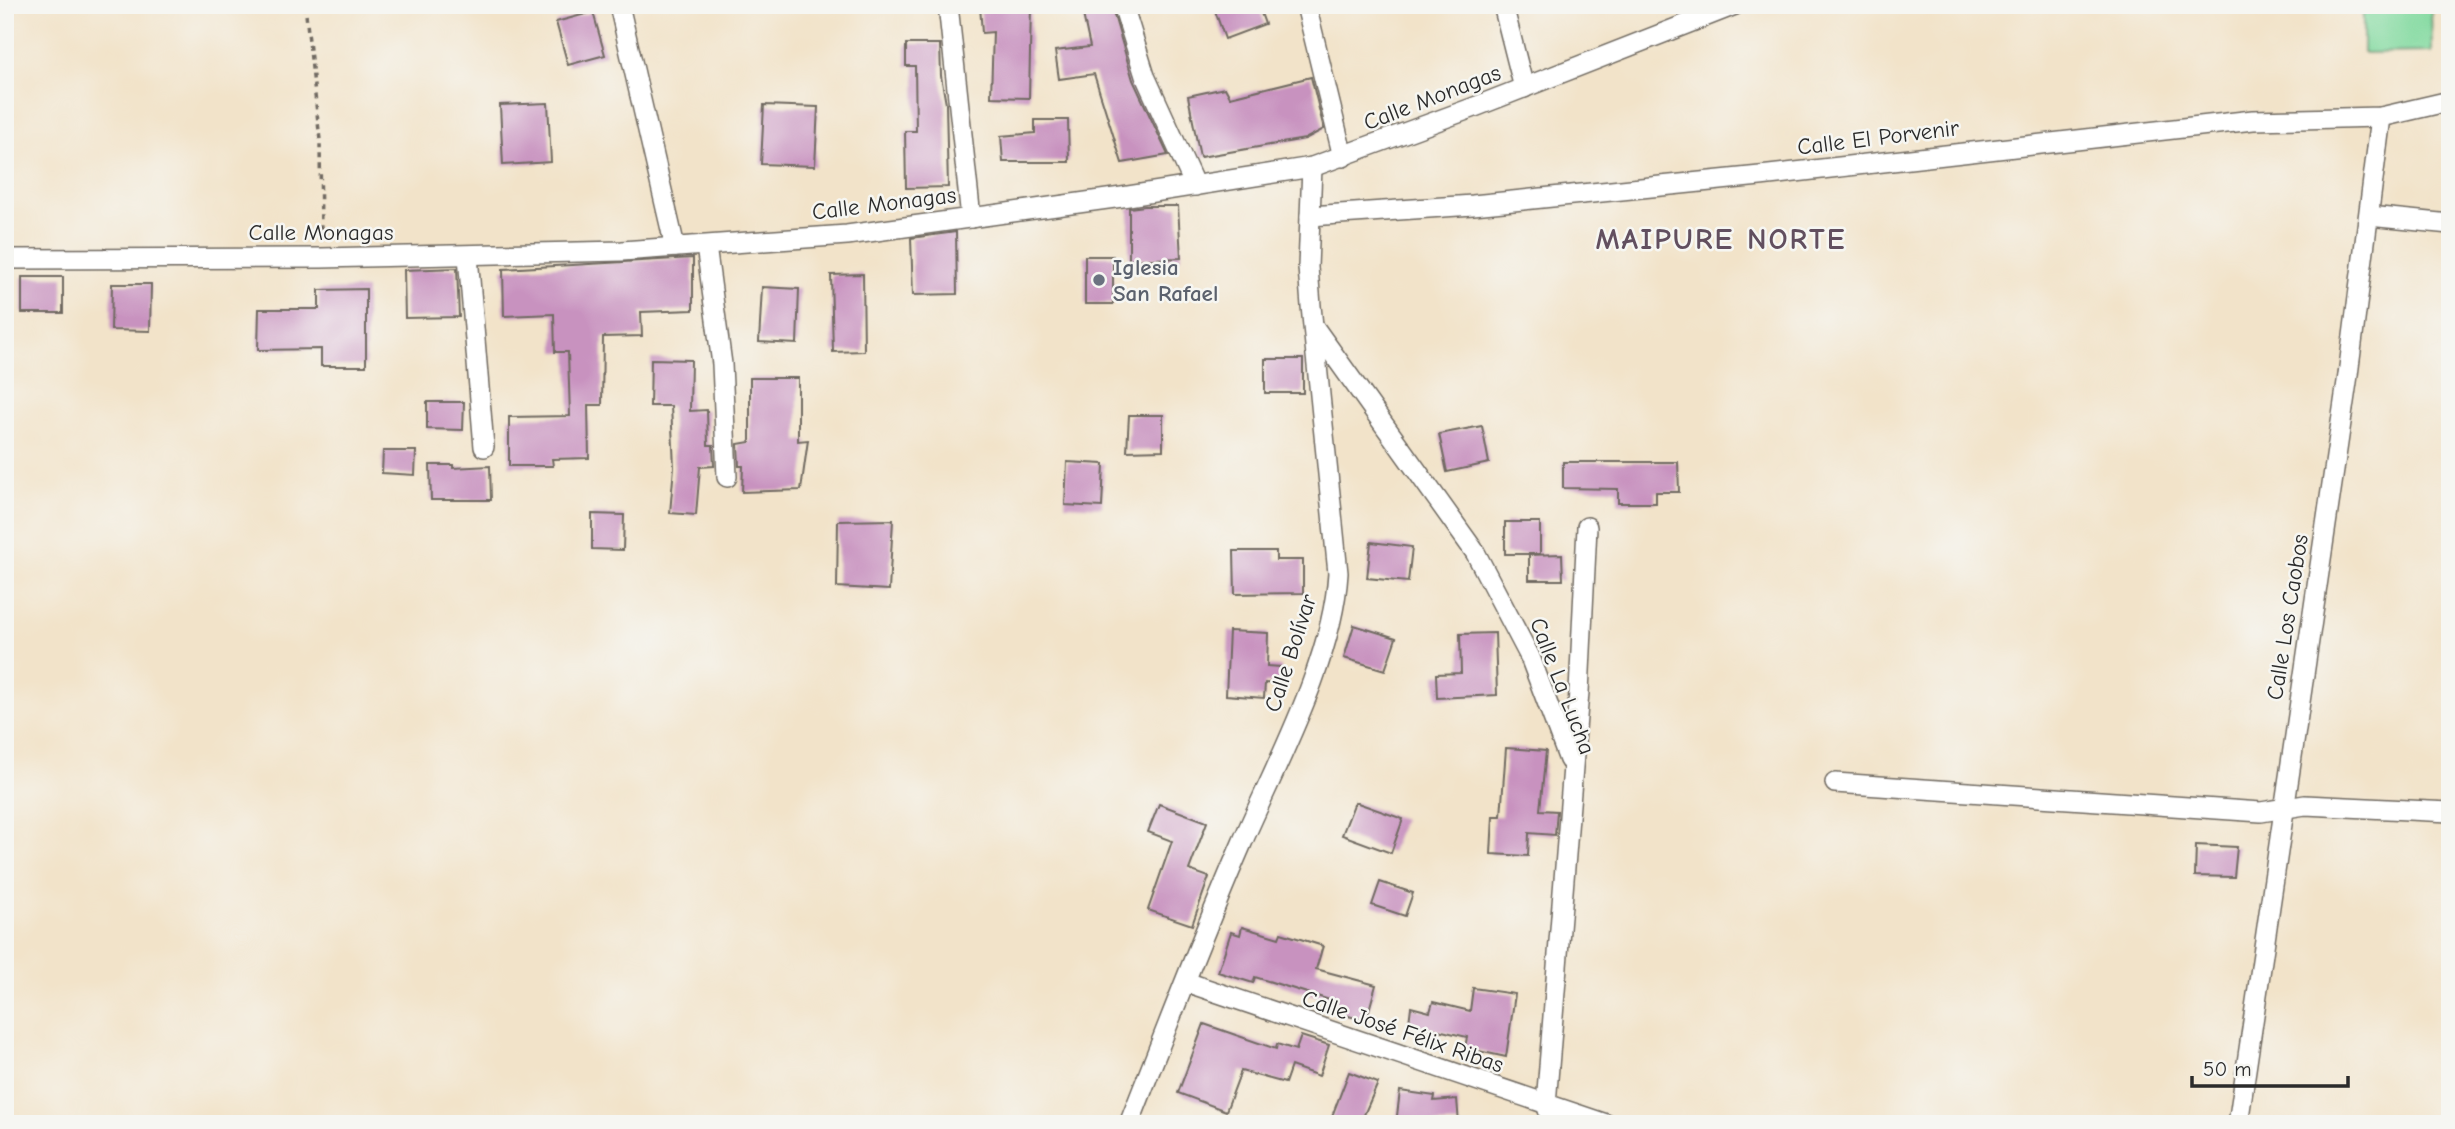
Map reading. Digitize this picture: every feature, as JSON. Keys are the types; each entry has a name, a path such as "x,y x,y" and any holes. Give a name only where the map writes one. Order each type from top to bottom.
{"street":[{"path":"619,5 675,247"},
{"path":"948,5 971,218"},
{"path":"1124,5 1145,76 1195,186"},
{"path":"1306,5 1343,157"},
{"path":"1503,5 1524,88"},
{"name":"Calle Monagas","path":"5,259 468,256 706,246 847,234 1195,186 1312,167 1343,157 1735,5"},
{"name":"Calle El Porvenir","path":"1310,216 1473,205 1719,180 2253,120 2381,117 2449,100"},
{"name":"Calle Los Caobos","path":"2238,1124 2346,388 2381,117"},
{"name":"Calle Bolívar","path":"1129,1124 1306,692 1334,616 1337,563 1308,267 1312,167"},
{"path":"2369,216 2450,224"},
{"path":"706,246 722,364 727,477"},
{"path":"468,256 484,447"},
{"name":"Calle La Lucha","path":"1313,325 1475,552 1530,657 1571,765 1562,923 1546,1104 1553,1124"},
{"path":"1571,765 1587,527"},
{"path":"1835,783 2261,812 2305,805 2450,812"},
{"name":"Calle José Félix Ribas","path":"1186,982 1606,1124"}],"path":[{"path":"305,5 320,140 321,258"}],"green space":[{"path":"2363,5 2431,5 2432,52 2363,53"}],"building":[{"path":"1031,5 1029,98 991,97 993,32 982,33 980,6"},
{"path":"1081,5 1111,5 1133,80 1168,155 1122,163 1094,74 1059,79 1055,51 1090,47"},
{"path":"1213,5 1258,5 1265,24 1225,39"},
{"path":"593,12 605,55 568,65 556,22"},
{"path":"906,44 940,44 941,76 946,104 948,187 906,188 905,131 916,131 915,66 906,66"},
{"path":"1311,77 1324,129 1305,139 1200,157 1188,96 1225,88 1230,97"},
{"path":"548,103 551,162 503,165 500,105"},
{"path":"764,105 818,107 815,166 761,164"},
{"path":"1035,120 1068,120 1069,162 1003,162 1001,136 1035,133"},
{"path":"1178,206 1181,258 1129,260 1129,208"},
{"path":"956,232 957,294 913,295 911,238"},
{"name":"Iglesia San Rafael","path":"1085,256 1113,256 1113,304 1085,304"},
{"path":"693,258 693,310 641,312 642,336 603,337 602,405 588,405 589,458 552,459 553,466 509,466 509,417 570,416 568,352 555,352 554,314 504,316 503,269"},
{"path":"457,268 459,317 405,318 404,270"},
{"path":"863,274 864,351 833,352 831,275"},
{"path":"22,277 63,277 63,313 22,313"},
{"path":"112,284 151,284 150,331 111,330"},
{"path":"762,287 799,289 797,344 759,342"},
{"path":"366,289 366,366 321,366 321,349 258,350 259,309 319,309 319,290"},
{"path":"651,359 691,360 690,411 707,410 708,445 713,445 714,466 700,467 696,515 670,513 674,467 671,406 650,406"},
{"path":"1265,359 1303,359 1303,393 1265,393"},
{"path":"750,378 798,378 798,441 808,440 801,490 742,492 743,466 739,466 738,444 750,442"},
{"path":"427,402 464,402 463,430 427,429"},
{"path":"1129,415 1163,415 1163,450 1127,451"},
{"path":"1482,426 1489,463 1447,472 1439,434"},
{"path":"383,451 416,451 415,475 382,473"},
{"path":"1067,462 1104,464 1102,507 1065,505"},
{"path":"1563,462 1678,462 1679,492 1656,492 1656,503 1618,503 1618,489 1563,488"},
{"path":"430,465 453,465 453,468 490,466 491,500 431,500"},
{"path":"592,514 624,515 623,550 592,549"},
{"path":"893,520 889,590 837,587 838,521"},
{"path":"1505,522 1540,522 1540,554 1505,554"},
{"path":"1371,542 1412,547 1408,582 1367,578"},
{"path":"1234,551 1276,551 1276,560 1303,560 1303,593 1235,594"},
{"path":"1562,554 1563,580 1529,580 1529,555"},
{"path":"1354,625 1396,638 1385,670 1344,658"},
{"path":"1229,631 1268,633 1267,666 1281,667 1280,684 1265,683 1264,698 1226,695"},
{"path":"1495,633 1497,695 1437,698 1436,674 1461,673 1460,634"},
{"path":"1506,748 1546,751 1540,810 1557,811 1555,835 1529,833 1528,856 1491,854 1493,816 1501,816"},
{"path":"1355,802 1403,819 1391,853 1342,835"},
{"path":"1159,804 1207,822 1189,870 1209,877 1192,925 1148,910 1172,841 1148,832"},
{"path":"2196,845 2237,847 2234,877 2195,876"},
{"path":"1380,882 1413,893 1405,916 1372,905"},
{"path":"1242,927 1279,938 1281,933 1323,946 1316,969 1376,985 1366,1021 1331,1011 1333,1001 1255,977 1253,983 1218,972 1231,932 1240,935"},
{"path":"1473,988 1515,994 1506,1057 1465,1048 1467,1037 1409,1023 1411,1007 1430,1012 1433,1002 1470,1011"},
{"path":"1204,1024 1276,1049 1277,1044 1296,1050 1301,1036 1329,1045 1319,1076 1291,1066 1285,1083 1241,1071 1226,1111 1178,1093"},
{"path":"1349,1072 1378,1083 1360,1124 1329,1124"},
{"path":"1400,1091 1435,1096 1434,1101 1457,1099 1459,1124 1396,1124"}],"place":[{"name":"Iglesia San Rafael","path":"1099,280"}],"district":[{"name":"MAIPURE NORTE","path":"1721,239"}]}
